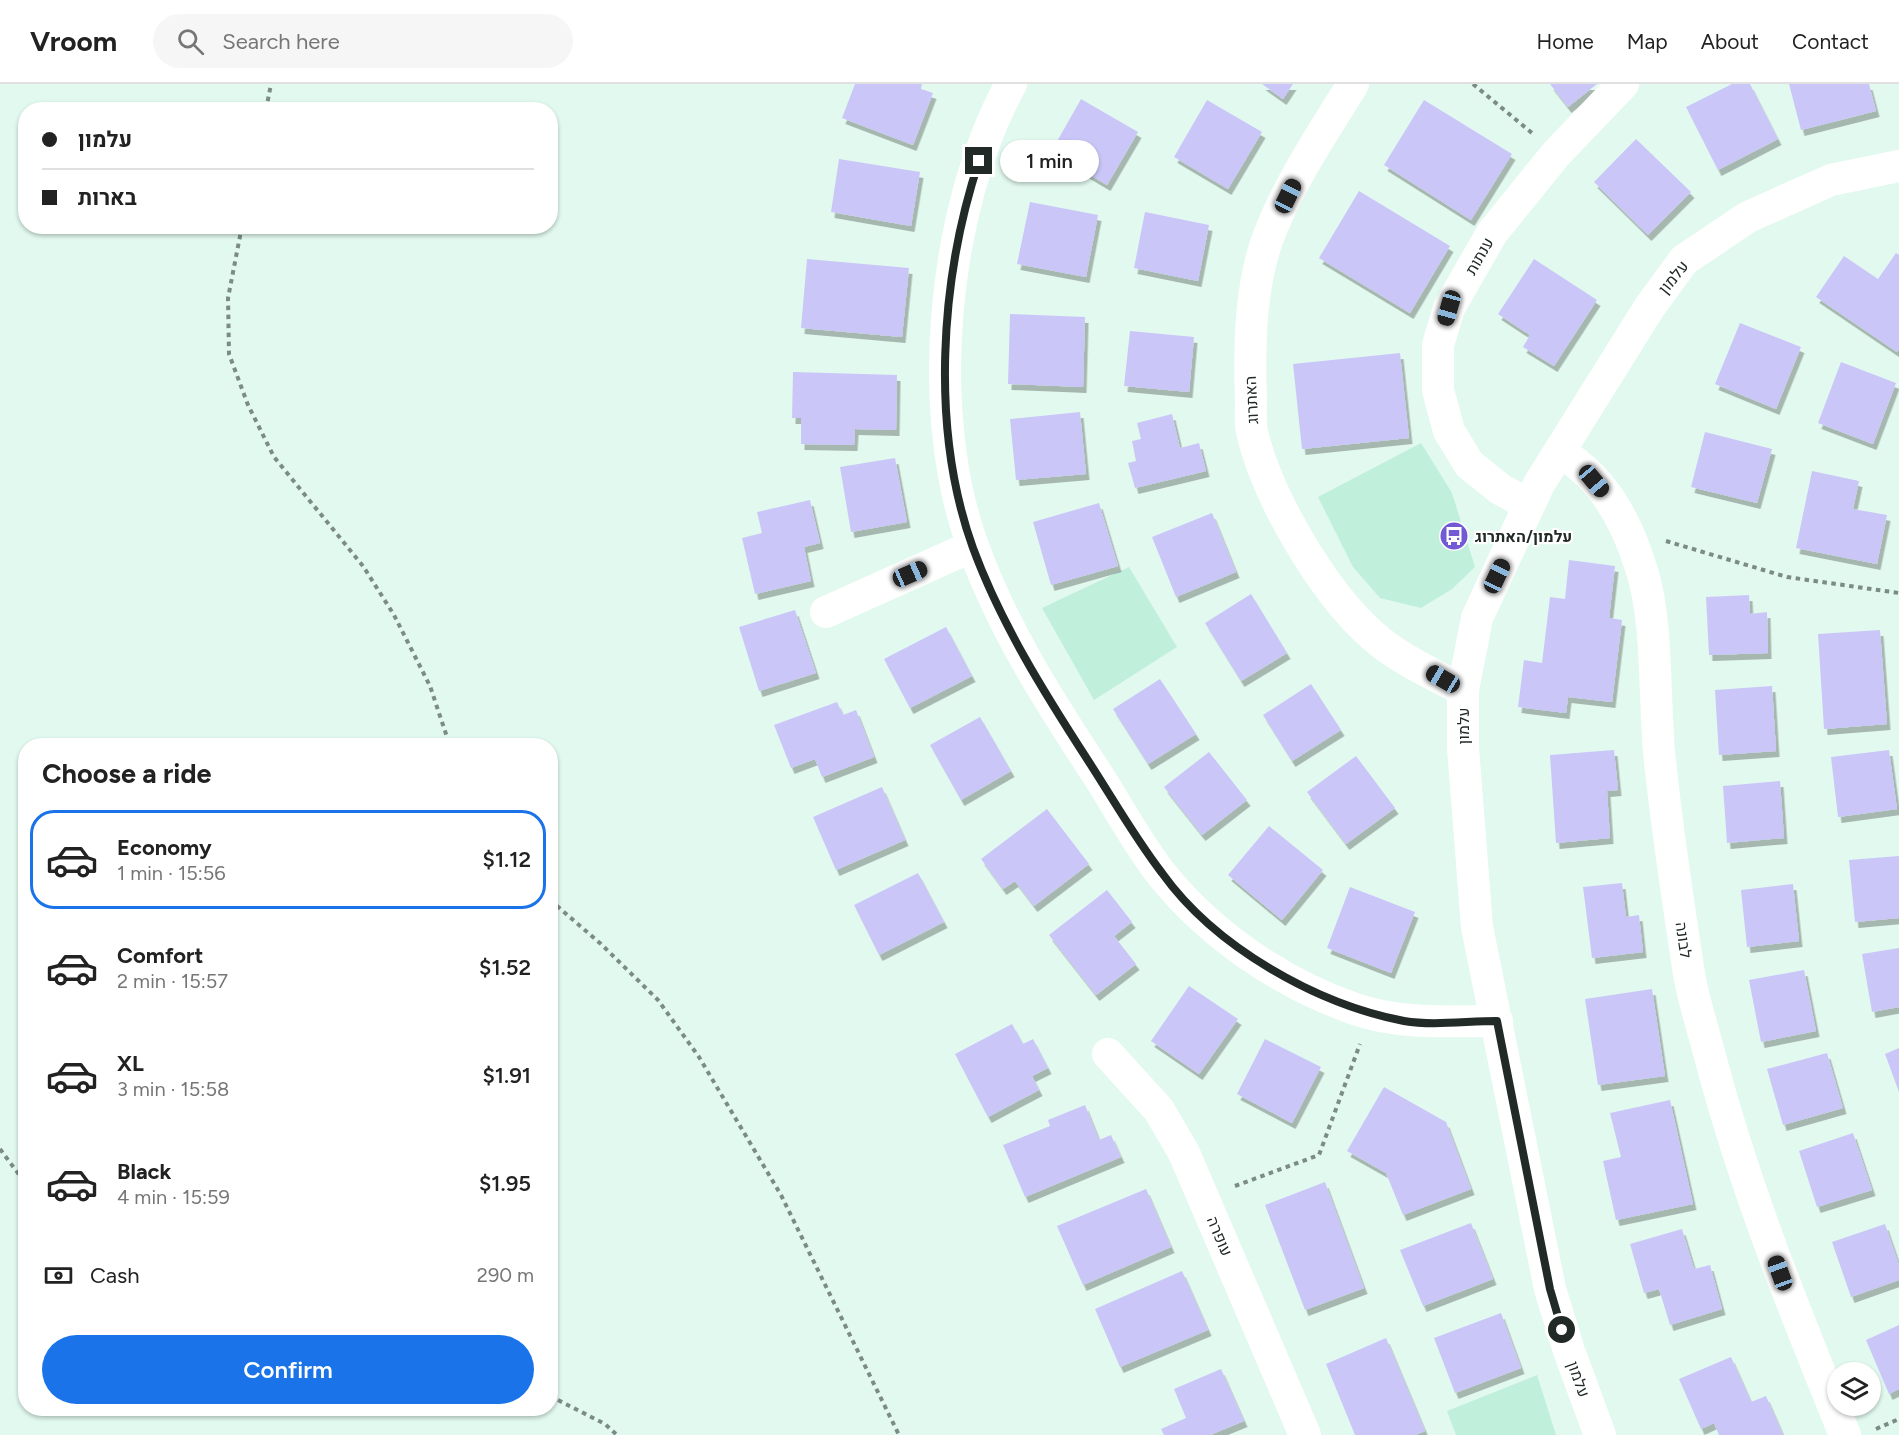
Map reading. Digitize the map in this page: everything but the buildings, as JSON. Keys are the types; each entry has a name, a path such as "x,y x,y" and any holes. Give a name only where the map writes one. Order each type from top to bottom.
{"street":[{"path":"1011,84 993,116 964,205 952,279 945,358 952,464 973,546 1006,624 1039,682 1163,875 1202,917 1246,953 1304,987 1356,1009 1407,1022 1497,1021"},
{"name":"האתרוג","path":"1353,84 1306,160 1270,231 1254,297 1250,369 1252,431 1270,484 1312,563 1347,608 1374,637 1462,690"},
{"name":"ענתות","path":"1530,505 1500,489 1469,464 1449,431 1438,390 1438,345 1449,308 1492,233 1556,154 1623,84"},
{"name":"עלמון","path":"1600,1435 1569,1351 1550,1289 1476,916 1467,826 1462,690 1477,618 1530,505 1559,452 1649,308 1684,260 1748,217 1831,180 1899,166"},
{"name":"לבונה","path":"1559,452 1580,463 1610,499 1628,530 1643,572 1649,608 1659,752 1690,978 1721,1098 1787,1293 1858,1433"},
{"path":"826,612 973,546"},
{"name":"עופרה","path":"1107,1054 1159,1110 1184,1153 1305,1435"}],"path":[{"path":"268,102 271,84"},
{"path":"1473,84 1556,154"},
{"path":"240,234 228,298 229,354 248,405 274,457 363,566 394,615 430,686 447,738"},
{"path":"1628,530 1787,577 1899,593"},
{"path":"558,907 601,944 658,1000 699,1057 781,1196 899,1435"},
{"path":"1203,1197 1319,1155 1372,1013"},
{"path":"0,1149 18,1173"},
{"path":"558,1400 605,1424 617,1435"},
{"path":"1858,1433 1899,1419"}],"green space":[{"path":"1421,443 1452,493 1475,567 1452,589 1421,608 1380,598 1353,567 1318,497"},
{"path":"1129,567 1177,647 1094,700 1042,608"},
{"path":"1537,1375 1556,1435 1456,1435 1447,1411"}],"place":[{"name":"עלמון/האתרוג","path":"1454,536"}],"route":[{"path":"979,161 964,205 952,279 944,369 952,464 973,546 1006,624 1056,711 1163,875 1202,917 1246,953 1304,987 1356,1009 1407,1022 1497,1021 1550,1289 1562,1330"}]}
